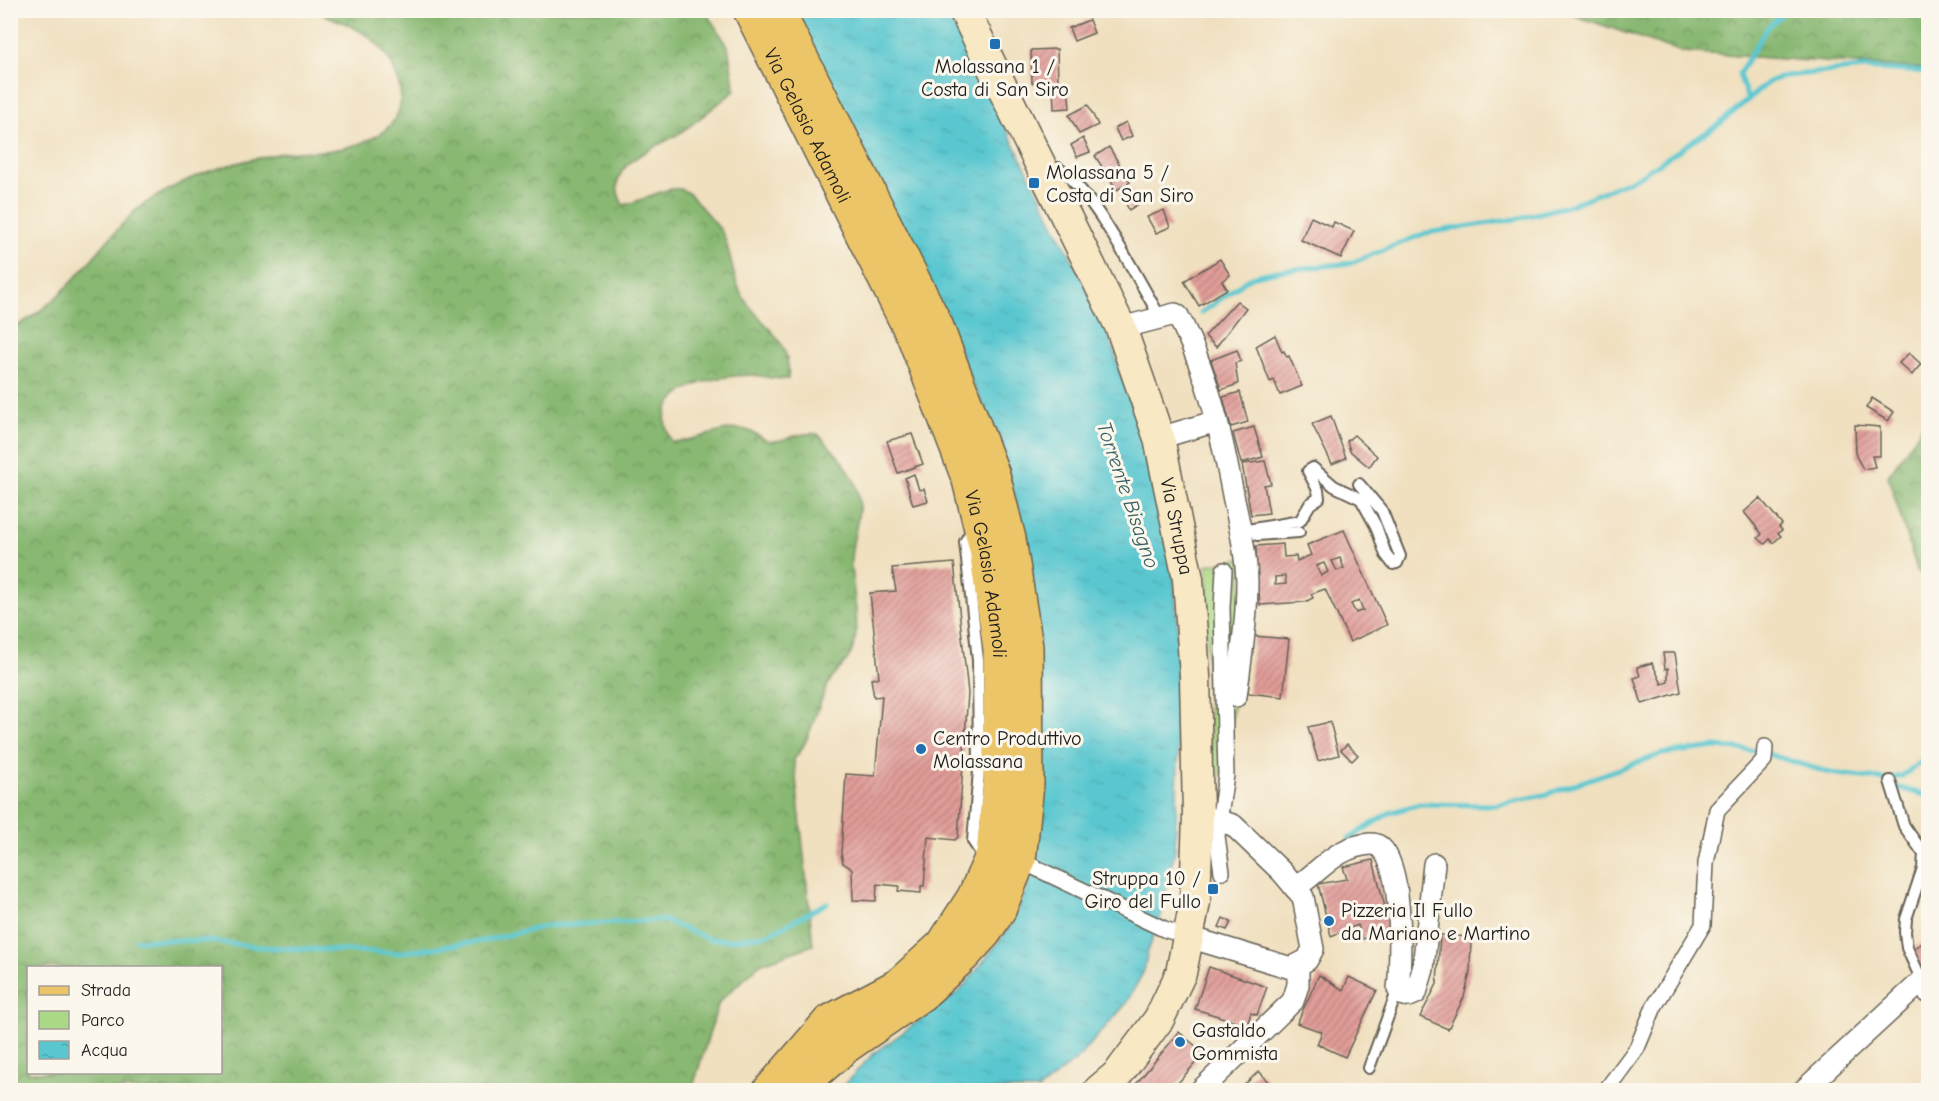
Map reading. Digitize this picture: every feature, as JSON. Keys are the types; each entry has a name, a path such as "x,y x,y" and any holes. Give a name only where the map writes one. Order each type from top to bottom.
{"main road":[{"name":"Via Gelasio Adamoli","path":"750,10 914,337 969,480 986,549 1000,649 1000,782 993,854 1011,863"},
{"name":"Via Gelasio Adamoli","path":"777,10 936,325 993,475 1009,539 1026,647 1027,784 999,910 985,933 922,994 845,1047 795,1090"},
{"name":"Via Struppa","path":"964,10 1121,328 1159,438 1188,579 1196,732 1208,817 1195,902 1176,933 1180,973 1159,1019 1118,1074 1099,1090"},
{"name":"Via Gelasio Adamoli","path":"770,1090 829,1022 899,986 943,945 964,916 1011,863"}],"street":[{"path":"1121,328 1160,317 1175,314 1178,316 1196,355 1217,421 1241,534 1247,580 1245,630 1228,708 1196,732"},
{"path":"1159,438 1217,421"},
{"name":"Via Struppa","path":"1222,872 1217,836 1208,817 1226,775 1228,708 1224,570"},
{"path":"1223,596 1247,580"},
{"path":"1606,1090 1637,1048 1654,1007 1703,925 1706,863 1717,810 1764,754"},
{"path":"1011,863 1176,933 1282,967 1298,966 1307,960 1313,950 1302,897 1258,847 1233,825 1208,817"},
{"path":"1295,888 1336,854 1369,844 1379,845 1385,849 1391,863 1401,940 1398,989 1401,994 1409,996 1418,988 1423,969 1434,864"},
{"path":"1201,1090 1278,1019 1296,994 1298,966"},
{"path":"1804,1090 1925,986"}],"lane":[{"path":"1043,172 1058,168 1078,187 1108,229 1160,317"},
{"path":"1241,534 1300,521 1310,504 1319,498 1318,490 1308,471 1313,468 1334,486 1361,499 1372,517 1386,555 1393,564 1396,563 1400,556 1382,511 1359,484"},
{"path":"976,522 965,542 978,660 979,771 973,841 1011,863"},
{"path":"1241,534 1299,532"},
{"path":"1891,783 1904,826 1924,854 1923,868 1906,919 1905,932 1907,948 1925,986"},
{"path":"1369,1068 1398,989"}],"green space":[{"path":"315,11 705,11 728,46 735,91 680,133 633,160 624,169 619,179 618,191 623,205 674,189 683,190 695,199 724,236 741,293 780,342 788,365 788,379 751,375 736,376 719,378 687,389 674,398 667,410 666,424 672,442 738,429 750,431 772,441 818,434 846,466 857,489 859,507 851,561 856,616 855,637 851,653 825,690 805,743 794,759 813,945 760,964 719,1002 692,1090 11,1090 11,329 29,319 62,292 136,210 183,182 224,166 267,156 346,147 373,138 385,130 399,110 401,96 398,80 385,53 376,43 355,28"},
{"path":"1561,11 1928,11 1928,69 1682,52"},
{"path":"1928,409 1928,579 1917,570 1888,476 1919,432"},
{"path":"1243,558 1230,753 1214,787 1207,688 1207,565"}],"water":[{"name":"Torrente Bisagno","path":"795,11 947,11 1105,325 1149,458 1174,577 1181,676 1175,849 1161,916 1147,954 1144,971 1125,1005 1076,1060 1038,1090 839,1090 872,1055 961,990 1011,926 1029,883 1038,826 1031,576 1022,520 989,418"}],"building":[{"path":"1089,20 1094,33 1074,41 1069,28"},
{"path":"1057,49 1058,82 1032,83 1031,50"},
{"path":"1068,86 1070,108 1054,109 1053,87"},
{"path":"1088,105 1098,125 1079,134 1069,115"},
{"path":"1126,122 1132,136 1121,141 1115,128"},
{"path":"1083,138 1090,152 1077,157 1071,145"},
{"path":"1109,147 1130,182 1117,190 1095,156"},
{"path":"1132,189 1140,203 1129,210 1122,196"},
{"path":"1164,210 1170,227 1156,233 1147,217"},
{"path":"1311,217 1332,227 1334,222 1354,231 1341,258 1301,240"},
{"path":"1220,259 1230,275 1222,281 1227,289 1199,306 1184,281"},
{"path":"1237,301 1246,308 1216,347 1205,336"},
{"path":"1275,335 1282,352 1284,351 1287,357 1289,356 1302,386 1280,395 1274,380 1270,382 1256,346"},
{"path":"1237,350 1241,361 1235,363 1238,384 1221,390 1211,360"},
{"path":"1909,353 1921,364 1912,375 1899,363"},
{"path":"1240,392 1248,422 1231,427 1223,397"},
{"path":"1872,398 1894,412 1888,421 1866,408"},
{"path":"1331,416 1346,458 1332,464 1312,424"},
{"path":"1855,425 1880,427 1880,456 1872,456 1875,467 1863,469 1856,456"},
{"path":"1254,427 1263,457 1241,463 1233,433"},
{"path":"912,434 923,464 898,473 887,441"},
{"path":"1354,435 1377,456 1369,467 1350,451 1347,441"},
{"path":"1265,461 1271,484 1264,485 1269,513 1251,515 1242,464"},
{"path":"914,474 919,490 924,489 928,501 913,505 905,478"},
{"path":"1760,498 1782,524 1779,527 1782,530 1778,533 1781,536 1773,543 1770,539 1765,544 1758,538 1762,534 1744,512"},
{"path":"1344,530 1387,625 1350,642 1325,589 1311,594 1313,598 1305,602 1260,605 1259,593 1256,593 1256,546 1283,544 1284,557 1296,556 1297,561 1311,555 1307,545","holes":["1340,558 1344,568 1337,571 1332,561","1324,563 1328,572 1321,576 1316,566","1285,576 1286,584 1275,585 1275,577","1359,600 1363,610 1356,613 1351,604"]},
{"name":"Centro Produttivo Molassana","path":"954,563 968,693 958,837 955,840 928,837 924,886 921,886 921,893 898,891 899,886 877,884 876,901 853,900 852,869 843,863 841,853 846,774 875,776 882,696 874,697 871,679 879,678 870,593 896,591 892,568"},
{"path":"1254,636 1289,639 1283,697 1248,693"},
{"path":"1663,653 1675,653 1681,692 1642,704 1634,678 1640,676 1637,667 1652,663 1662,684 1668,682 1668,668 1665,669"},
{"path":"1330,722 1339,755 1318,761 1308,727"},
{"path":"1347,744 1358,755 1352,761 1341,750"},
{"path":"1373,860 1391,931 1362,939 1358,925 1331,936 1318,884 1347,879 1343,867"},
{"path":"1223,918 1231,922 1227,930 1219,927"},
{"path":"1440,935 1471,937 1470,973 1464,997 1448,1029 1420,1017 1437,984"},
{"path":"1928,940 1928,980 1912,949"},
{"path":"1209,967 1267,987 1257,1015 1251,1013 1247,1025 1195,1009"},
{"path":"1319,975 1343,990 1349,977 1377,990 1345,1057 1317,1044 1322,1032 1297,1023"},
{"path":"1179,1032 1204,1053 1172,1090 1131,1090"},
{"path":"1259,1071 1269,1083 1266,1090 1239,1090"}],"waterway":[{"path":"1748,100 1739,74 1766,29 1786,10"},
{"path":"1201,313 1251,277 1277,271 1351,263 1426,233 1516,219 1571,205 1638,177 1719,124 1770,81 1785,76 1863,68 1928,72"},
{"path":"1349,839 1389,813 1420,804 1495,805 1544,795 1662,754 1716,747 1758,751 1830,773 1887,780 1902,776 1928,757"},
{"path":"1893,786 1928,796"},
{"path":"136,940 208,941 260,947 396,953 483,941 546,926 663,920 709,939 731,940 769,934 827,903"}],"place":[{"name":"Molassana 1 / Costa di San Siro","path":"995,44"},
{"name":"Molassana 5 / Costa di San Siro","path":"1034,183"},
{"name":"Centro Produttivo Molassana","path":"921,749"},
{"name":"Struppa 10 / Giro del Fullo","path":"1213,889"},
{"name":"Pizzeria Il Fullo da Mariano e Martino","path":"1329,921"},
{"name":"Gastaldo Gommista","path":"1180,1042"}]}
